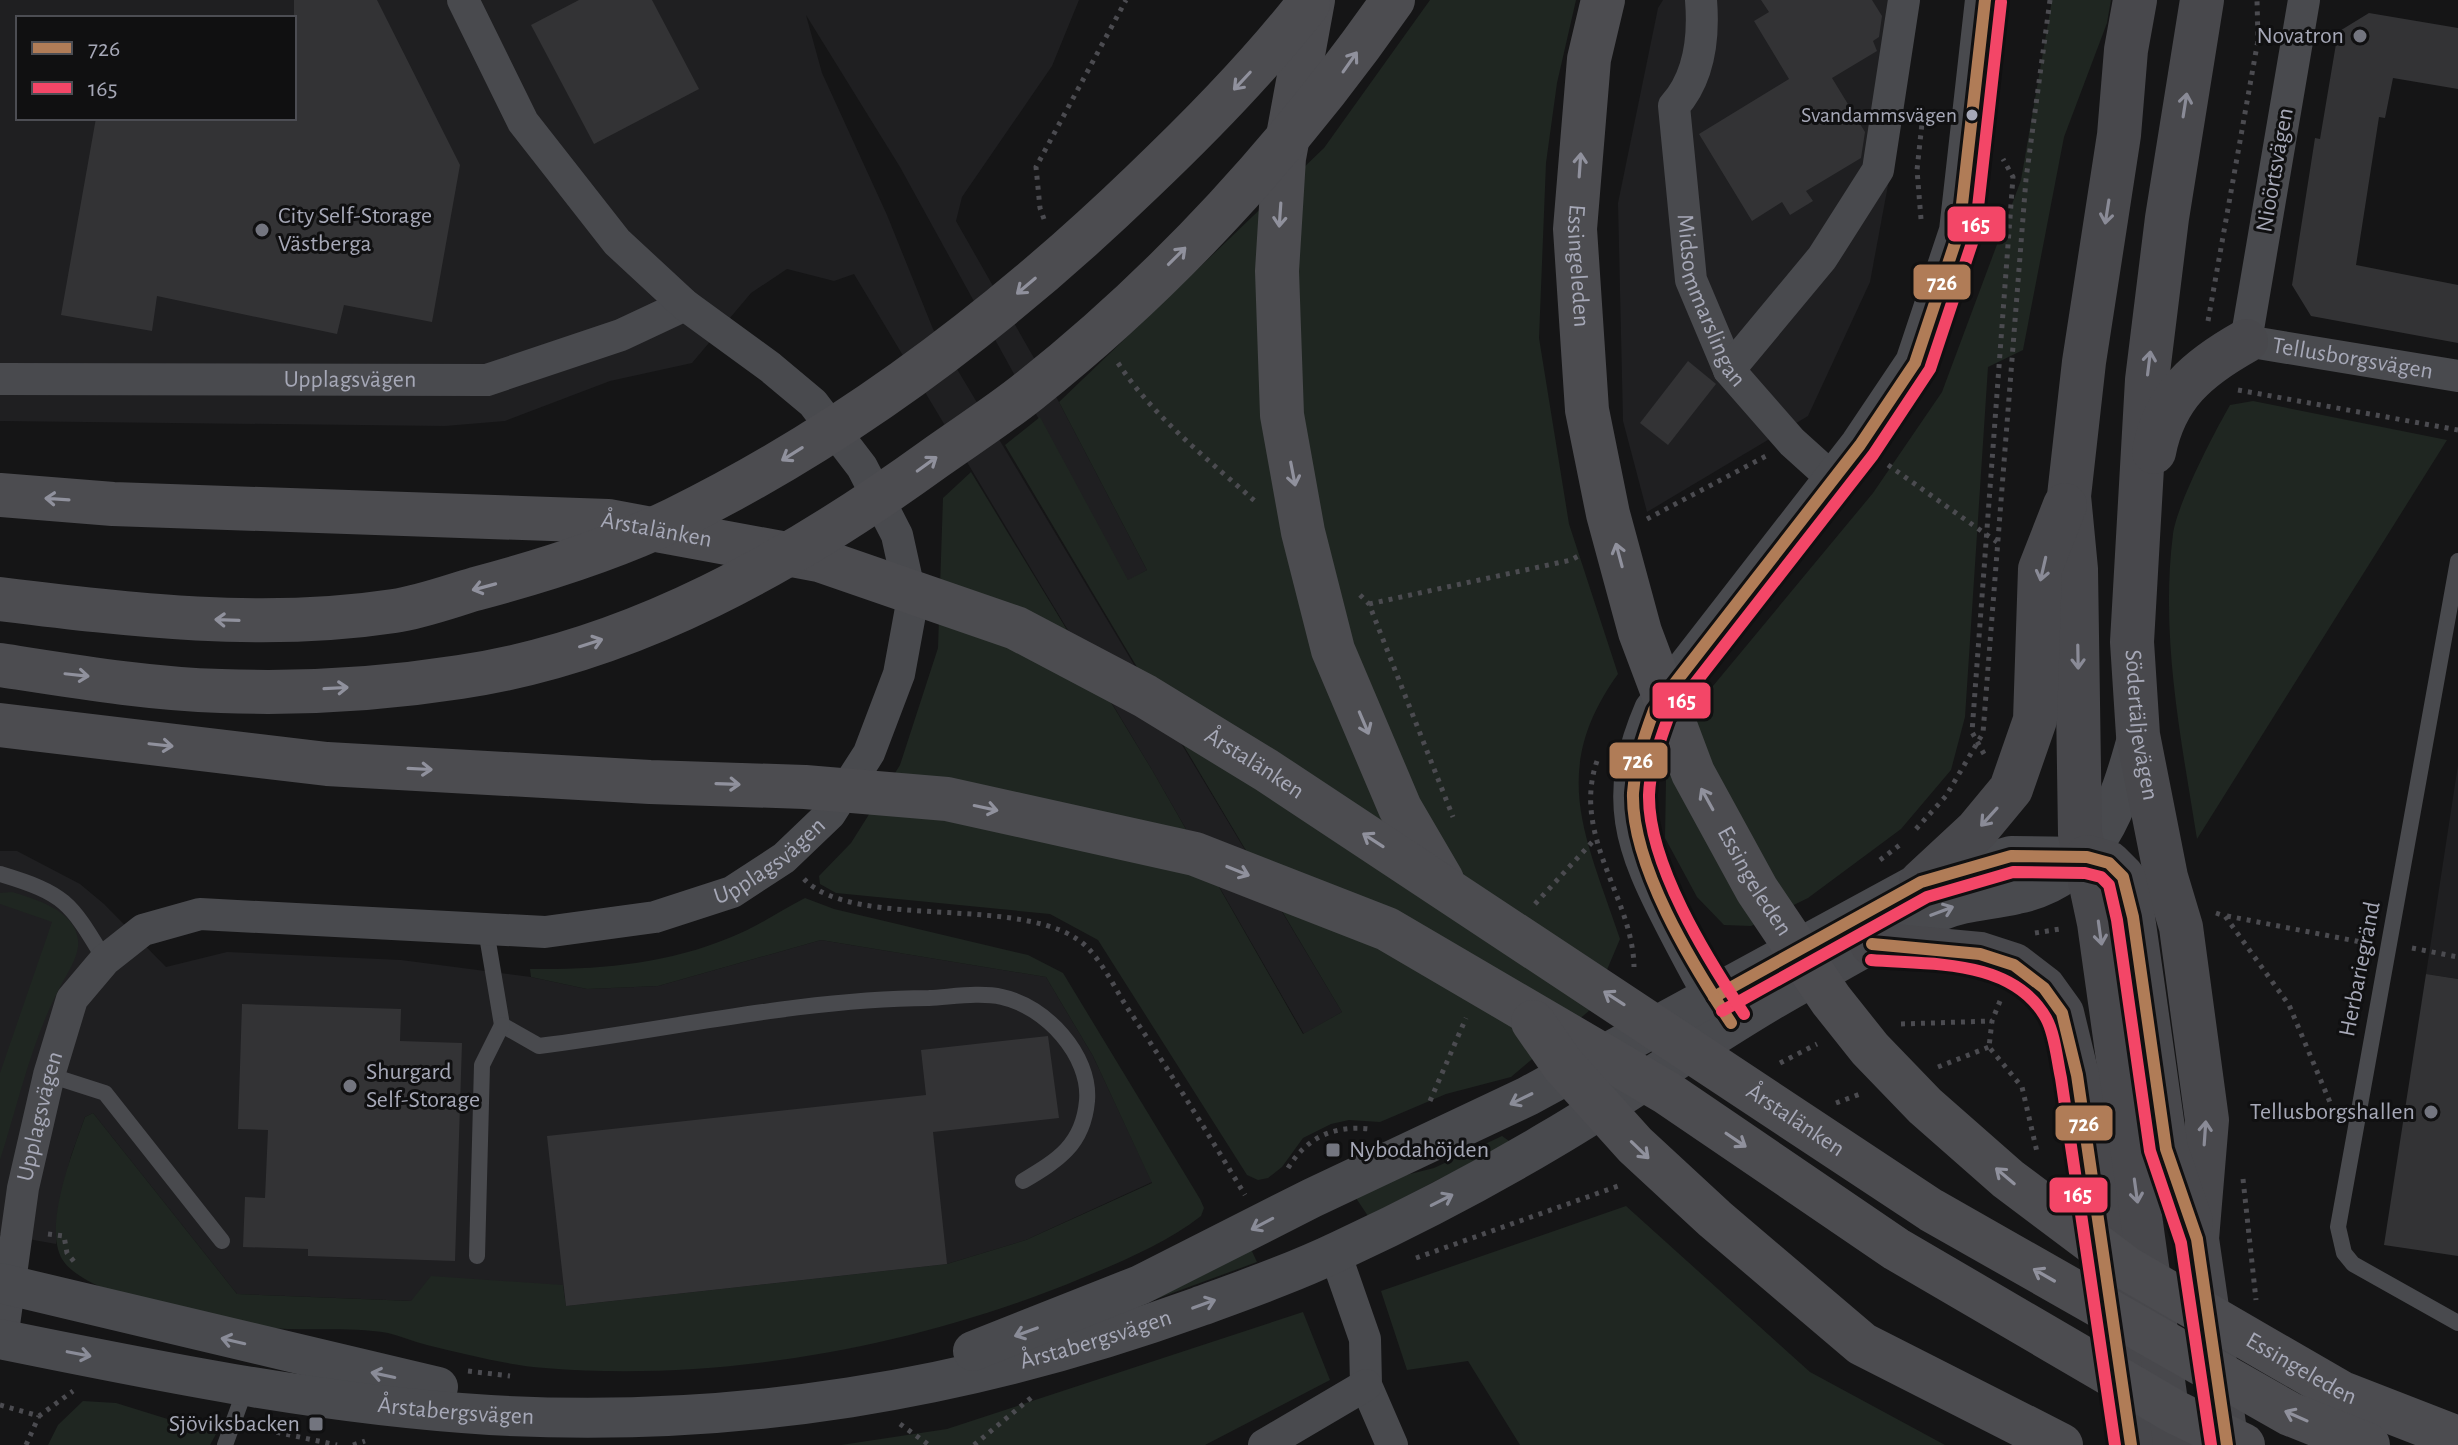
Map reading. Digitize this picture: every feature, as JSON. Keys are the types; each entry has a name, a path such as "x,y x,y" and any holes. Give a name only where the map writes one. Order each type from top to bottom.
{"highway":[{"path":"0,599 140,616 267,621 395,611 559,567 674,520 783,459 890,391 978,326 1086,236 1192,135 1312,0"},
{"path":"1312,0 1284,158 1277,271 1282,415 1303,532 1333,650 1400,808 1476,939 1554,1053 1635,1145 1715,1219 1862,1344 2061,1445"},
{"path":"0,665 220,691 341,688 461,677 558,654 651,623 743,582 873,503 1029,391 1121,311 1241,191 1343,72 1393,0"},
{"name":"Essingeleden","path":"1603,0 1589,59 1575,229 1587,410 1608,514 1640,632 1693,773 1757,890 1831,1000 1870,1049 1925,1106 2008,1179 2128,1269 2342,1393 2458,1438"},
{"name":"Årstalänken","path":"0,495 113,504 608,521 819,560 1016,628 1145,696 1266,770 1931,1210 2279,1408 2368,1445"},
{"name":"Årstalänken","path":"0,725 327,764 650,782 805,787 947,799 1195,854 1387,929 1667,1093 1896,1249 2175,1412 2243,1445"}],"main road":[{"path":"2135,0 2126,50 2119,135 2084,362 2069,496 2076,569 2080,834 2087,857 2172,1445"},
{"name":"Södertäljevägen","path":"2202,0 2167,218 2147,380 2134,552 2132,642 2138,735 2166,877 2181,927 2207,1120 2197,1239 2227,1445"},
{"path":"2134,552 2159,423 2180,391 2219,375 2246,341"},
{"path":"1921,882 1977,830 2011,789 2035,720 2040,569 2069,496"},
{"path":"2087,857 2109,863 2123,877 2133,917 2166,1149 2197,1239"},
{"path":"1872,944 1980,954 2014,965 2044,988 2062,1013 2077,1075 2131,1445"}],"street":[{"name":"Upplagsvägen","path":"4,1284 49,1075 72,999 105,960 143,930 200,914 545,932 655,917 732,892 784,858 830,814 869,753 899,674 912,603 897,535 862,467 813,403 770,367 685,305 617,242 523,122 463,0"},
{"name":"Midsommarslingan","path":"1701,0 1703,28 1691,88 1674,106 1691,280 1729,370 1792,442 1833,479"},
{"path":"1729,370 1822,258 1878,170 1904,0"},
{"path":"1722,1010 1645,867 1633,822 1638,748 1654,710 1860,445 1915,363 1959,231 1985,0"},
{"name":"Nioörtsvägen","path":"2246,341 2304,0"},
{"name":"Upplagsvägen","path":"0,379 487,380 621,335 685,305"},
{"name":"Tellusborgsvägen","path":"2246,341 2458,376"},
{"name":"Årstabergsvägen","path":"4,1284 99,1309 441,1387 584,1401 678,1399 872,1373 974,1351 1140,1285 1312,1198 1528,1096 1872,944 1936,912 1980,898 2019,894 2060,878 2087,857 2121,798 2138,735"},
{"name":"Årstabergsvägen","path":"1,1343 246,1387 489,1415 606,1417 775,1409 870,1397 1095,1344 1285,1276 1457,1193 1554,1138 1722,1010 1921,882 2011,856 2087,857"},
{"path":"1312,1198 1365,1339 1366,1385 1392,1445"},
{"path":"1,1343 4,1284"},
{"path":"1264,1445 1366,1385"}],"lane":[{"name":"Herbariegränd","path":"2458,561 2338,1227 2344,1253 2353,1264 2458,1323"},
{"path":"0,874 40,886 74,908 105,960"},
{"path":"477,1256 482,1065 502,1025 486,930"},
{"path":"502,1025 539,1046 862,998 1002,997 1049,1020 1077,1054 1088,1094 1085,1125 1059,1159 1023,1181"},
{"path":"49,1075 105,1093 222,1241"},
{"path":"225,1445 246,1387"}],"path":[{"path":"1869,867 1907,840 1946,796 1983,733 2026,179 2050,0"},
{"path":"2257,0 2258,40 2205,340 2219,375 2458,430"},
{"path":"1921,224 1917,170 1924,108"},
{"path":"1977,744 1972,732 2013,177 2002,158"},
{"path":"2013,177 2026,179"},
{"path":"1640,523 1792,442"},
{"path":"1860,445 1997,542"},
{"path":"1369,604 1571,560 1585,553"},
{"path":"1595,839 1606,877 1634,941 1635,980"},
{"path":"2211,912 2388,947 2415,948 2458,957"},
{"path":"2225,916 2289,1005 2332,1103 2338,1154 2348,1159"},
{"path":"1989,1047 1992,1021"},
{"path":"15,1229 64,1236 67,1253 78,1267 88,1271"},
{"path":"454,1370 525,1378"},
{"path":"974,1445 1038,1392"},
{"path":"26,1445 39,1416"},
{"path":"893,1419 929,1445"}],"shaded area":[{"path":"0,0 1079,0 1052,66 962,197 956,221 1059,402 1147,570 1128,581 900,167 806,15 822,73 887,215 933,329 1342,1012 1304,1034 1152,770 854,274 834,281 787,269 751,293 692,363 610,381 505,421 445,426 0,421"},
{"path":"1430,0 1576,0 1557,83 1546,163 1539,338 1569,524 1618,674 1597,709 1584,742 1579,774 1580,805 1586,836 1620,939 1590,1010 1511,1077 1446,1094 1380,1122 1349,1120 1331,1124 1303,1138 1282,1167 1268,1178 1258,1180 1247,1175 1098,940 1050,914 836,893 820,884 819,876 851,843 900,765 938,648 943,498 971,472 1152,770 1303,1034 1342,1012 1005,445 1040,417 1128,580 1147,570 1059,402 1324,148"},
{"path":"1663,0 1914,0 1894,153 1870,282 1808,416 1647,512 1623,421 1618,203 1658,8"},
{"path":"2052,0 2111,0 2107,23 2064,137 2023,350 1988,367 1965,717 1951,770 1901,829 1808,898 1751,926 1724,925 1697,897 1665,838 1666,779 1708,692 1873,493 1942,392 2021,180"},
{"path":"2253,401 2447,440 2197,839 2171,649 2169,611 2173,534 2189,487 2230,405"},
{"path":"2458,765 2458,979 2426,974"},
{"path":"0,851 17,851 80,884 166,967 227,952 401,960 531,977 587,989 658,986 821,940 1046,977 1093,1056 1152,1182 1026,1240 947,1264 566,1306 563,1286 411,1301 237,1294 93,1113 85,1117 71,1156 60,1200 56,1244 0,1234"},
{"path":"12,892 62,913 75,930 78,946 40,1031 0,1160 0,1073 52,922 0,904 0,893"},
{"path":"805,898 834,909 1028,955 1063,973 1200,1199 1204,1208 1201,1216 1159,1243 1113,1265 1020,1302 954,1323 819,1354 680,1370 530,1367 422,1344 388,1333 277,1328 214,1320 123,1296 75,1273 62,1259 56,1228 62,1188 85,1117 93,1113 237,1294 411,1301 431,1276 563,1285 566,1306 947,1264 1026,1240 1152,1183 1093,1056 1046,977 821,940 658,986 587,989 531,977 530,969 631,964 681,954 739,934"},
{"path":"1502,1136 1509,1141 1507,1144 1368,1216 1354,1195 1386,1180 1434,1168"},
{"path":"1626,1206 1810,1372 1945,1445 1520,1445 1468,1361 1407,1370 1381,1291"},
{"path":"1249,1245 1257,1262 1129,1309"},
{"path":"1303,1312 1330,1380 1205,1445 841,1445 947,1429"},
{"path":"83,1401 116,1403 216,1434 210,1445 48,1445 58,1425"}],"building":[{"name":"City Self-Storage Västberga","path":"294,0 377,0 460,165 432,322 344,305 337,334 157,296 152,331 61,315 96,120 296,120"},
{"path":"579,0 652,0 699,89 594,144 531,25"},
{"path":"1761,0 1872,0 1882,16 1879,37 1873,41 1877,51 1832,78 1865,132 1861,158 1806,191 1813,201 1790,215 1782,202 1752,221 1699,134 1789,79 1754,21 1769,12"},
{"path":"2369,13 2458,28 2458,89 2393,78 2385,118 2379,117 2356,265 2458,285 2458,343 2311,316 2292,285 2315,138 2320,139 2338,32"},
{"path":"1688,361 1716,384 1668,445 1640,423"},
{"name":"Tellusborgshallen","path":"2426,974 2458,979 2458,1256 2384,1245"},
{"name":"Shurgard Self-Storage","path":"242,1004 401,1009 400,1041 462,1043 455,1261 308,1256 308,1249 243,1247 245,1197 265,1198 268,1130 238,1129"},
{"path":"1048,1036 1059,1118 933,1132 947,1264 566,1306 547,1136 926,1095 921,1050"}],"transit line":[{"name":"726","path":"1731,1023 1682,943 1642,851 1633,793 1643,740 1654,710 1860,445 1915,363 1959,231 1985,0"},
{"name":"165","path":"1744,1014 1697,938 1669,880 1651,822 1651,775 1668,718 1873,455 1930,369 1975,234 2001,2"},
{"name":"726","path":"1714,997 1921,882 2011,856 2087,857 2109,863 2123,877 2133,917 2166,1149 2197,1239 2227,1445"},
{"name":"165","path":"1722,1011 1927,897 2013,872 2085,873 2101,877 2109,885 2117,920 2150,1151 2181,1243 2211,1445"},
{"name":"726","path":"1872,944 1980,954 2014,965 2044,988 2062,1013 2077,1075 2131,1445"},
{"name":"165","path":"1871,960 1968,968 1991,975 2012,984 2031,998 2046,1018 2054,1039 2061,1078 2115,1445"}],"place":[{"name":"Novatron","path":"2360,36"},
{"name":"Svandammsvägen","path":"1972,115"},
{"name":"City Self-Storage Västberga","path":"262,230"},
{"name":"Shurgard Self-Storage","path":"350,1086"},
{"name":"Tellusborgshallen","path":"2431,1112"},
{"name":"Nybodahöjden","path":"1333,1150"},
{"name":"Sjöviksbacken","path":"316,1424"}]}
